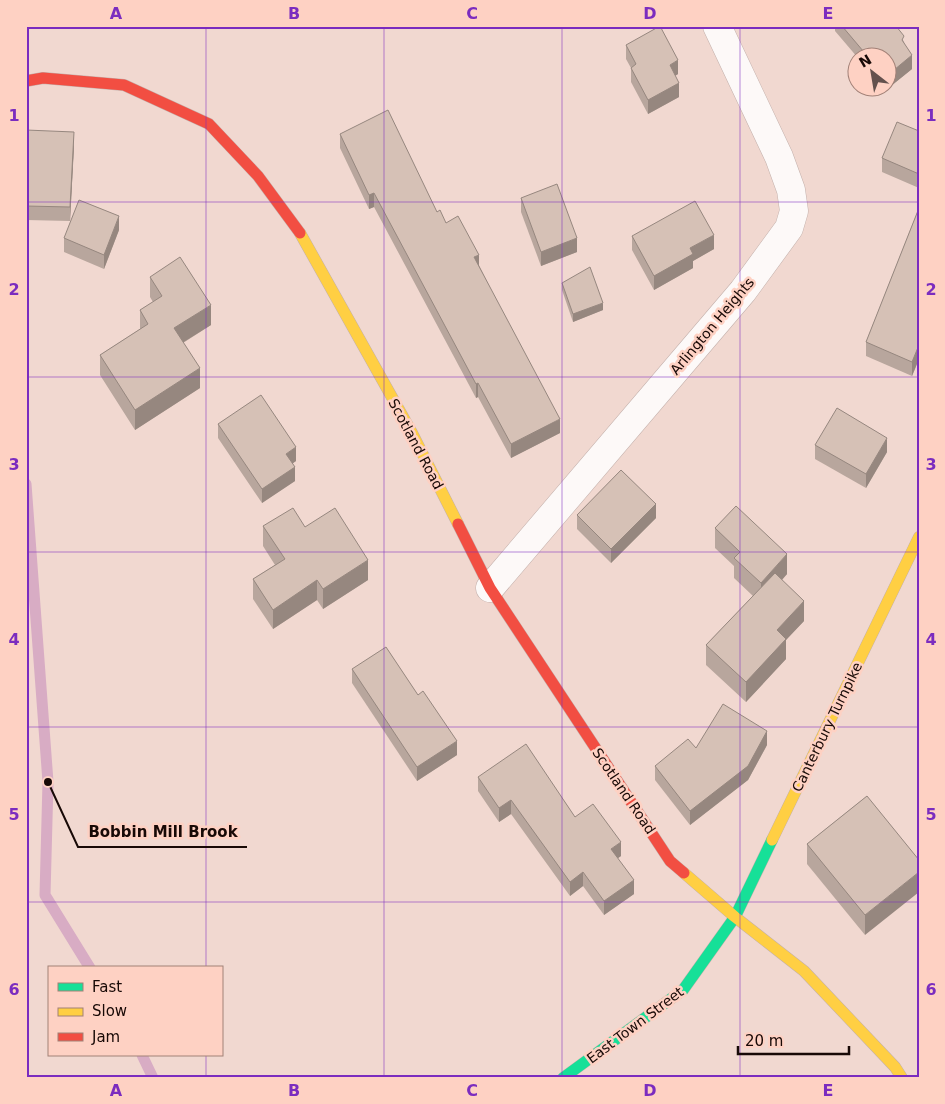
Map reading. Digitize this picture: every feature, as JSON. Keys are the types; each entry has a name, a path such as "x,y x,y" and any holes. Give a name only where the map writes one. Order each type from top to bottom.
{"street":[{"name":"Arlington Heights","path":"490,588 743,291 772,254 792,221 794,211 791,190 779,157 717,26"},
{"name":"Scotland Road","path":"26,81 43,78 124,85 209,124 252,170 305,240 412,433 490,588 670,861 735,917 804,971 895,1067 902,1078"},
{"name":"Canterbury Turnpike","path":"735,917 919,537"},
{"name":"East Town Street","path":"563,1078 683,990 735,917"}],"building":[{"path":"660,26 678,60 670,65 679,83 648,100 631,68 636,64 626,45"},
{"path":"842,26 896,26 904,36 902,40 912,55 898,67 898,48 861,48"},
{"path":"388,110 437,212 440,210 446,223 458,216 479,255 474,257 560,419 511,444 478,383 476,384 374,193 369,195 340,134"},
{"path":"897,122 919,131 919,174 882,158"},
{"path":"26,130 74,132 70,207 26,206"},
{"path":"557,184 577,238 541,252 521,198"},
{"path":"79,200 119,216 104,255 64,238"},
{"path":"695,201 714,235 690,248 693,254 654,276 632,236"},
{"path":"919,208 919,345 912,362 866,342"},
{"path":"180,257 211,305 174,328 200,368 135,410 100,355 148,324 140,310 162,296 150,277"},
{"path":"590,267 603,303 573,314 562,283"},
{"path":"261,395 296,447 286,454 295,467 262,489 218,424"},
{"path":"837,408 887,438 866,474 815,445"},
{"path":"621,470 656,504 611,549 577,515"},
{"path":"736,506 787,554 761,583 734,558 740,552 715,528"},
{"path":"293,508 305,527 335,508 368,560 323,589 317,580 273,610 253,579 285,559 263,526"},
{"path":"775,573 804,601 777,630 786,639 746,682 706,645"},
{"path":"386,647 418,695 423,691 457,741 417,767 352,669"},
{"path":"723,704 767,731 748,766 690,811 655,766 688,739 696,748"},
{"path":"526,744 575,817 593,804 621,842 611,849 634,880 604,901 583,872 570,882 511,800 499,808 478,777"},
{"path":"867,796 919,860 919,872 865,915 807,844"}],"waterway":[{"path":"26,484 48,782 45,895 89,966"},
{"path":"142,1056 153,1078"}],"traffic: fast":[{"path":"563,1078 683,990 735,917 772,840"}],"traffic: slow":[{"path":"300,233 412,433 458,524"},
{"path":"772,840 919,537"},
{"path":"684,873 735,917 804,971 895,1067 902,1078"}],"traffic: jam":[{"path":"26,81 43,78 124,85 209,124 258,176 300,233"},
{"path":"458,524 490,588 670,861 684,873"}],"place":[{"name":"Bobbin Mill Brook","path":"48,782"}]}
